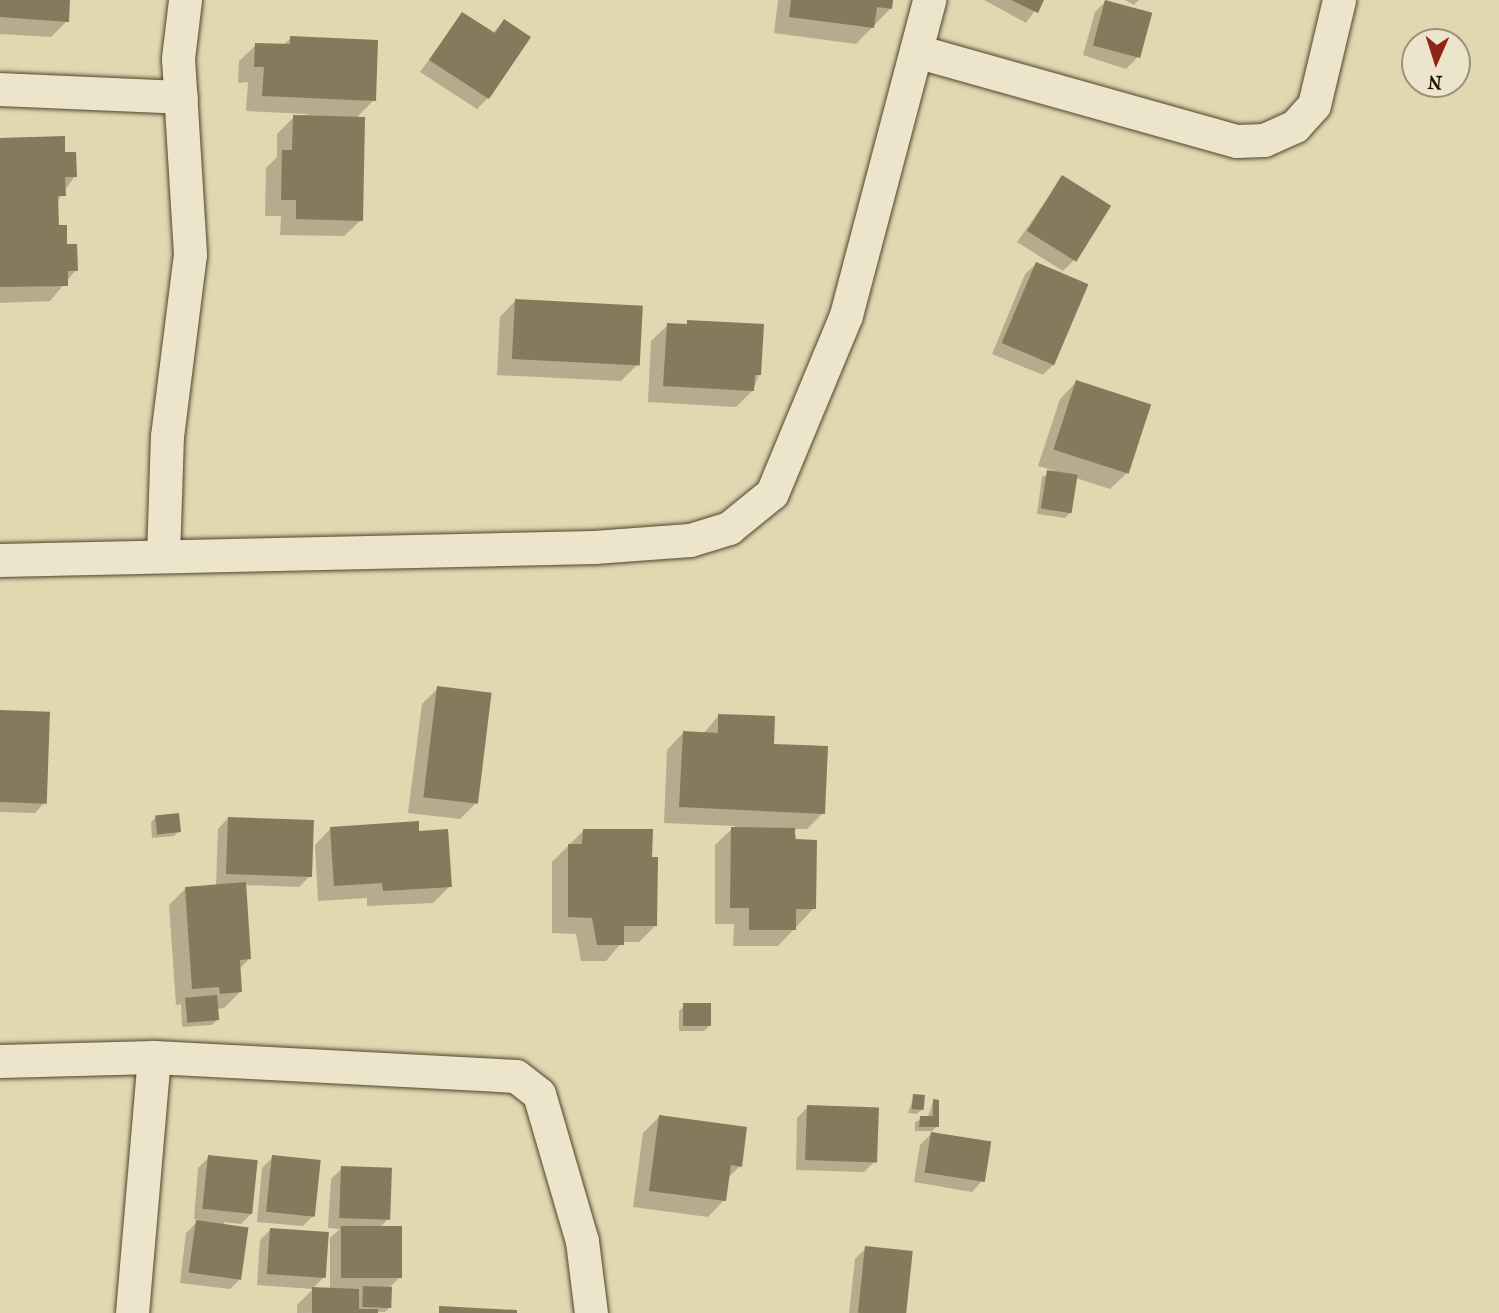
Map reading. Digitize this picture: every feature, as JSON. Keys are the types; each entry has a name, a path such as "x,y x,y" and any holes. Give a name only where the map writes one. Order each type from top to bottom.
{"street":[{"path":"163,556 167,436 190,254 178,58 185,0"},
{"path":"0,560 594,547 690,540 729,528 772,493 846,316 929,0"},
{"path":"916,51 1237,141 1264,140 1295,126 1314,104 1339,0"},
{"path":"0,89 181,97"},
{"path":"132,1313 154,1057"},
{"path":"0,1061 154,1057 516,1076 539,1094 582,1241 591,1313"}],"building":[{"path":"0,0 70,0 69,22 0,17"},
{"path":"791,0 893,0 892,9 877,7 874,28 789,17"},
{"path":"1011,0 1044,0 1038,13"},
{"path":"1105,0 1152,13 1140,58 1093,45"},
{"path":"462,12 495,33 504,19 531,37 489,99 429,60"},
{"path":"290,36 378,40 376,101 262,96 264,67 254,67 255,43 290,44"},
{"path":"293,115 365,117 363,221 296,219 296,200 281,200 282,150 292,150"},
{"path":"65,136 65,152 76,152 77,177 65,177 66,196 58,196 59,225 67,225 67,244 77,244 78,271 68,271 68,286 0,287 0,138"},
{"path":"1062,175 1111,206 1076,262 1027,231"},
{"path":"1036,262 1088,284 1054,365 1002,343"},
{"path":"515,299 643,306 640,366 512,359"},
{"path":"687,320 764,324 761,375 755,375 754,391 663,386 667,323 687,324"},
{"path":"1076,380 1151,404 1129,474 1053,449"},
{"path":"1047,470 1078,475 1072,513 1041,509"},
{"path":"437,686 492,693 478,804 423,797"},
{"path":"0,710 50,712 47,804 0,802"},
{"path":"718,714 775,716 774,744 828,746 825,814 679,807 683,731 718,733"},
{"path":"179,813 181,832 157,834 155,816"},
{"path":"228,817 314,820 312,877 226,874"},
{"path":"419,821 419,831 448,829 452,887 383,891 382,883 334,886 330,827"},
{"path":"731,827 795,828 795,839 817,840 816,909 796,909 796,930 749,930 749,908 730,908"},
{"path":"583,829 653,829 652,857 658,857 657,926 624,926 624,945 597,945 592,918 568,917 568,844 582,844"},
{"path":"246,882 251,959 240,960 242,992 220,994 219,987 192,989 185,887"},
{"path":"217,995 219,1020 187,1023 185,998"},
{"path":"683,1003 711,1003 711,1026 683,1026"},
{"path":"913,1094 925,1095 924,1110 912,1109"},
{"path":"933,1099 939,1100 939,1127 919,1127 920,1116 933,1116"},
{"path":"807,1105 879,1108 877,1162 805,1160"},
{"path":"659,1115 747,1127 742,1167 731,1165 726,1201 649,1191"},
{"path":"931,1132 991,1142 985,1182 925,1172"},
{"path":"208,1155 258,1160 252,1214 202,1209"},
{"path":"272,1155 321,1160 315,1217 266,1212"},
{"path":"341,1166 392,1168 390,1220 339,1218"},
{"path":"196,1220 248,1227 241,1280 189,1272"},
{"path":"341,1226 402,1226 402,1278 341,1278"},
{"path":"270,1228 329,1232 326,1278 267,1274"},
{"path":"865,1246 913,1251 906,1313 858,1313"},
{"path":"363,1286 392,1287 391,1308 362,1307"},
{"path":"312,1287 359,1289 359,1309 378,1309 378,1313 312,1313"},
{"path":"439,1306 517,1310 517,1313 439,1313"}]}
